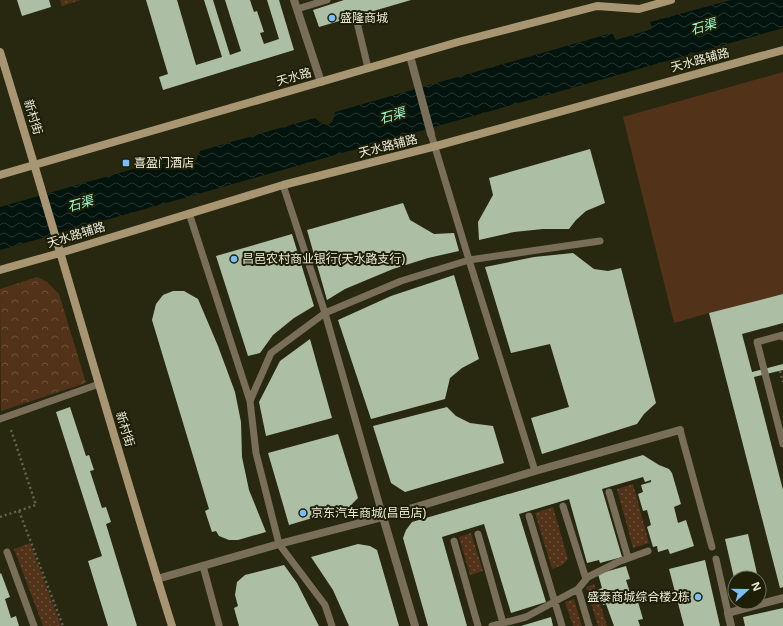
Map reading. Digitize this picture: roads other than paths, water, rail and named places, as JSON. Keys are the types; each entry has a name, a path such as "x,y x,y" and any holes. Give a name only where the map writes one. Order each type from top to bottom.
{"street":[{"path":"294,0 321,82"},
{"name":"天水路","path":"597,6 604,0"},
{"name":"天水路","path":"0,175 410,56 597,6 639,9 671,0"},
{"name":"天水路辅路","path":"0,270 283,185 436,146 783,50"},
{"name":"新村街","path":"0,52 172,626"},
{"path":"410,56 432,134"},
{"path":"157,579 279,544 383,517 535,471 680,430"},
{"path":"383,517 415,626"},
{"path":"731,626 728,613 783,598"}],"lane":[{"path":"297,9 327,0"},
{"path":"356,18 368,68"},
{"path":"432,134 469,260 535,471"},
{"path":"283,185 325,313 383,517"},
{"path":"189,213 250,401 256,453 279,544 325,605 332,626"},
{"path":"250,401 271,353 325,313 401,281 469,260 600,241"},
{"path":"783,337 757,342 783,444"},
{"path":"3,418 99,384"},
{"path":"680,430 712,547"},
{"path":"608,492 628,558"},
{"path":"563,506 586,579"},
{"path":"529,516 562,626"},
{"path":"478,534 503,623"},
{"path":"454,541 478,626"},
{"path":"492,626 526,617 555,600 578,589 586,579 618,562 648,551"},
{"path":"7,552 34,626"},
{"path":"716,559 728,613"},
{"path":"203,566 219,625"},
{"path":"578,589 589,626"}],"water":[{"name":"石渠","path":"731,0 783,0 783,28 0,250 0,207 179,156 182,163 187,164 196,161 200,151 315,118 322,124 328,125 333,121 335,112 612,33 616,40 652,29 650,22"}],"place":[{"name":"盛隆商城","path":"332,18"},
{"name":"喜盈门酒店","path":"126,163"},
{"name":"昌邑农村商业银行(天水路支行)","path":"234,259"},
{"name":"京东汽车商城(昌邑店)","path":"303,513"},
{"name":"盛泰商城综合楼2栋","path":"698,597"}]}
